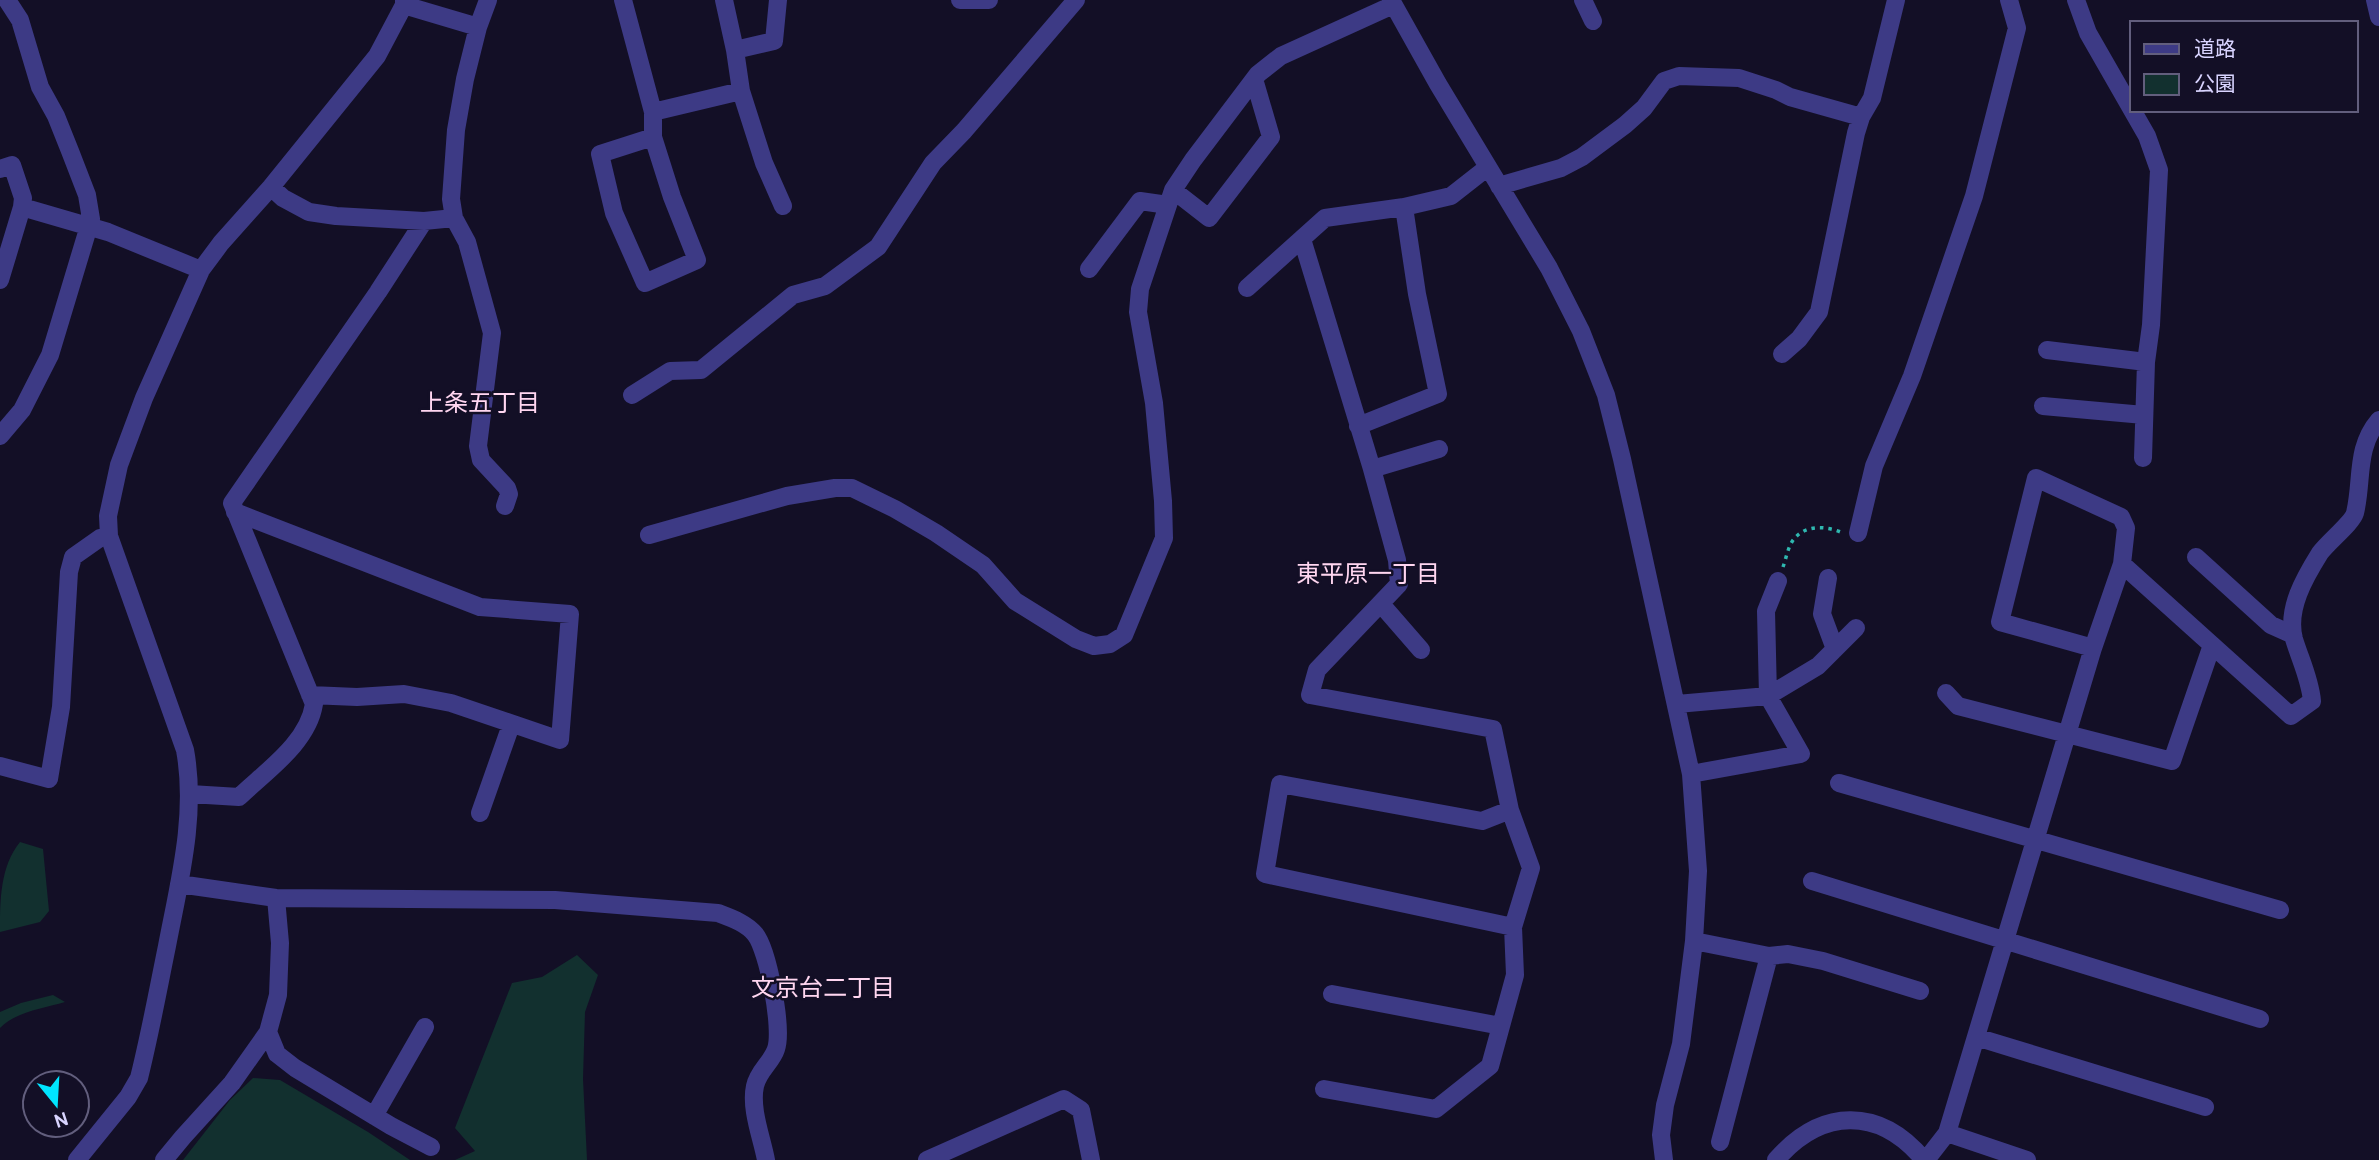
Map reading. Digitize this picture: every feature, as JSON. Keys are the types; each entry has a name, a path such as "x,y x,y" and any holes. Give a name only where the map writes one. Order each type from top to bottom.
{"street":[{"path":"0,436 22,410 50,355 92,219 87,195 56,116 40,88 20,20 7,0"},
{"path":"488,0 465,79 456,130 451,200 454,218 467,242 492,333 478,446 481,460 508,488 505,506"},
{"path":"623,0 653,112 653,137 672,197 697,260 645,283 614,213 600,154 653,137"},
{"path":"724,0 741,91 764,163 783,206"},
{"path":"735,50 774,41 778,0"},
{"path":"960,0 989,0"},
{"path":"1583,0 1593,21"},
{"path":"1783,354 1799,339 1819,312 1861,117 1872,98 1896,0"},
{"path":"1858,533 1874,466 1912,376 1975,196 2017,29 2009,0"},
{"path":"2076,0 2088,33 2130,106"},
{"path":"2375,0 2379,17"},
{"path":"632,395 670,371 701,370 793,295 825,286 878,247 933,163 964,131 1069,2"},
{"path":"86,1157 139,1078 179,884 190,794 185,750 109,536 108,516 119,465 148,387 201,270 377,56 404,3 478,27"},
{"path":"649,535 787,496 852,488 936,533 983,565 1015,601 1076,639 1094,646 1110,644 1124,635 1164,538 1154,403 1138,312 1140,289 1170,197 1192,160 1254,79 1281,56 1392,3 1555,278 1581,331 1606,395 1677,704 1690,774 1698,871 1695,941 1681,1044 1665,1105 1661,1135 1664,1160"},
{"path":"1499,186 1582,158 1644,108 1664,81 1679,76 1739,78 1790,97 1861,117"},
{"path":"1089,269 1140,201 1170,197 1209,218 1271,137 1254,79"},
{"path":"653,112 741,91"},
{"path":"2133,112 2147,136 2158,170 2143,458"},
{"path":"0,169 12,164 23,198 0,279"},
{"path":"1247,288 1325,218 1404,207 1451,196 1488,167"},
{"path":"271,187 283,198 309,212 424,221 454,218"},
{"path":"22,207 90,226 201,270"},
{"path":"1359,426 1438,394 1417,294 1404,207"},
{"path":"190,794 239,797 302,736 312,718 314,704 232,503 371,303 424,221"},
{"path":"1302,239 1372,469 1397,560 1399,583 1317,670 1310,695 1493,729 1510,810 1531,868 1513,926 1515,975 1490,1066 1436,1109 1324,1089"},
{"path":"2047,350 2146,362"},
{"path":"2043,406 2144,415"},
{"path":"2122,564 2291,716 2312,701 2293,635 2296,604 2304,578 2327,543 2354,516 2362,450 2379,420"},
{"path":"1372,469 1439,449"},
{"path":"1776,1160 1791,1142 1806,1132 1843,1121 1862,1121 1898,1134 1925,1160 1947,1133 2093,648 2122,564 2126,528 2121,517 2036,478 2000,622 2093,648"},
{"path":"235,512 480,607 570,614 560,740 451,703 404,694 357,697 310,695"},
{"path":"1,770 49,779 61,707 69,572 73,556 100,538 109,536"},
{"path":"2196,557 2271,625 2293,635"},
{"path":"1828,578 1822,614 1836,649"},
{"path":"1690,774 1801,754 1768,696 1766,611 1778,581"},
{"path":"1381,604 1421,649"},
{"path":"1677,704 1768,696 1818,666 1856,628"},
{"path":"1946,693 1958,706 2172,761 2212,645"},
{"path":"480,813 511,725"},
{"path":"1839,783 2280,911"},
{"path":"1510,810 1482,821 1280,784 1265,874 1513,926"},
{"path":"1812,881 2260,1019"},
{"path":"179,884 276,898 555,901 718,913 738,921 754,932 765,949 779,1031 776,1051 755,1085 754,1105 766,1160"},
{"path":"164,1160 232,1083 268,1032 278,995 280,943 276,898"},
{"path":"1695,941 1769,956 1788,954 1822,961 1920,991"},
{"path":"1720,1142 1769,956"},
{"path":"1332,994 1501,1026"},
{"path":"374,1116 425,1027"},
{"path":"268,1032 277,1054 295,1068 431,1147"},
{"path":"1976,1037 2205,1107"},
{"path":"927,1160 1064,1099 1081,1110 1091,1160"},
{"path":"1947,1133 2027,1160"}],"path":[{"path":"1778,581 1793,540 1806,531 1817,527 1849,535 1858,533"}],"green space":[{"path":"20,842 43,849 49,911 40,922 0,932 5,873"},
{"path":"577,955 598,975 585,1012 583,1079 587,1160 455,1160 475,1151 455,1128 512,983 542,977"},
{"path":"53,995 65,1002 22,1014 0,1028 0,1012 21,1003"},
{"path":"253,1078 280,1080 410,1160 183,1160 230,1100"}],"district":[{"name":"上条五丁目","path":"480,402"},
{"name":"東平原一丁目","path":"1368,573"},
{"name":"文京台二丁目","path":"823,987"}]}
